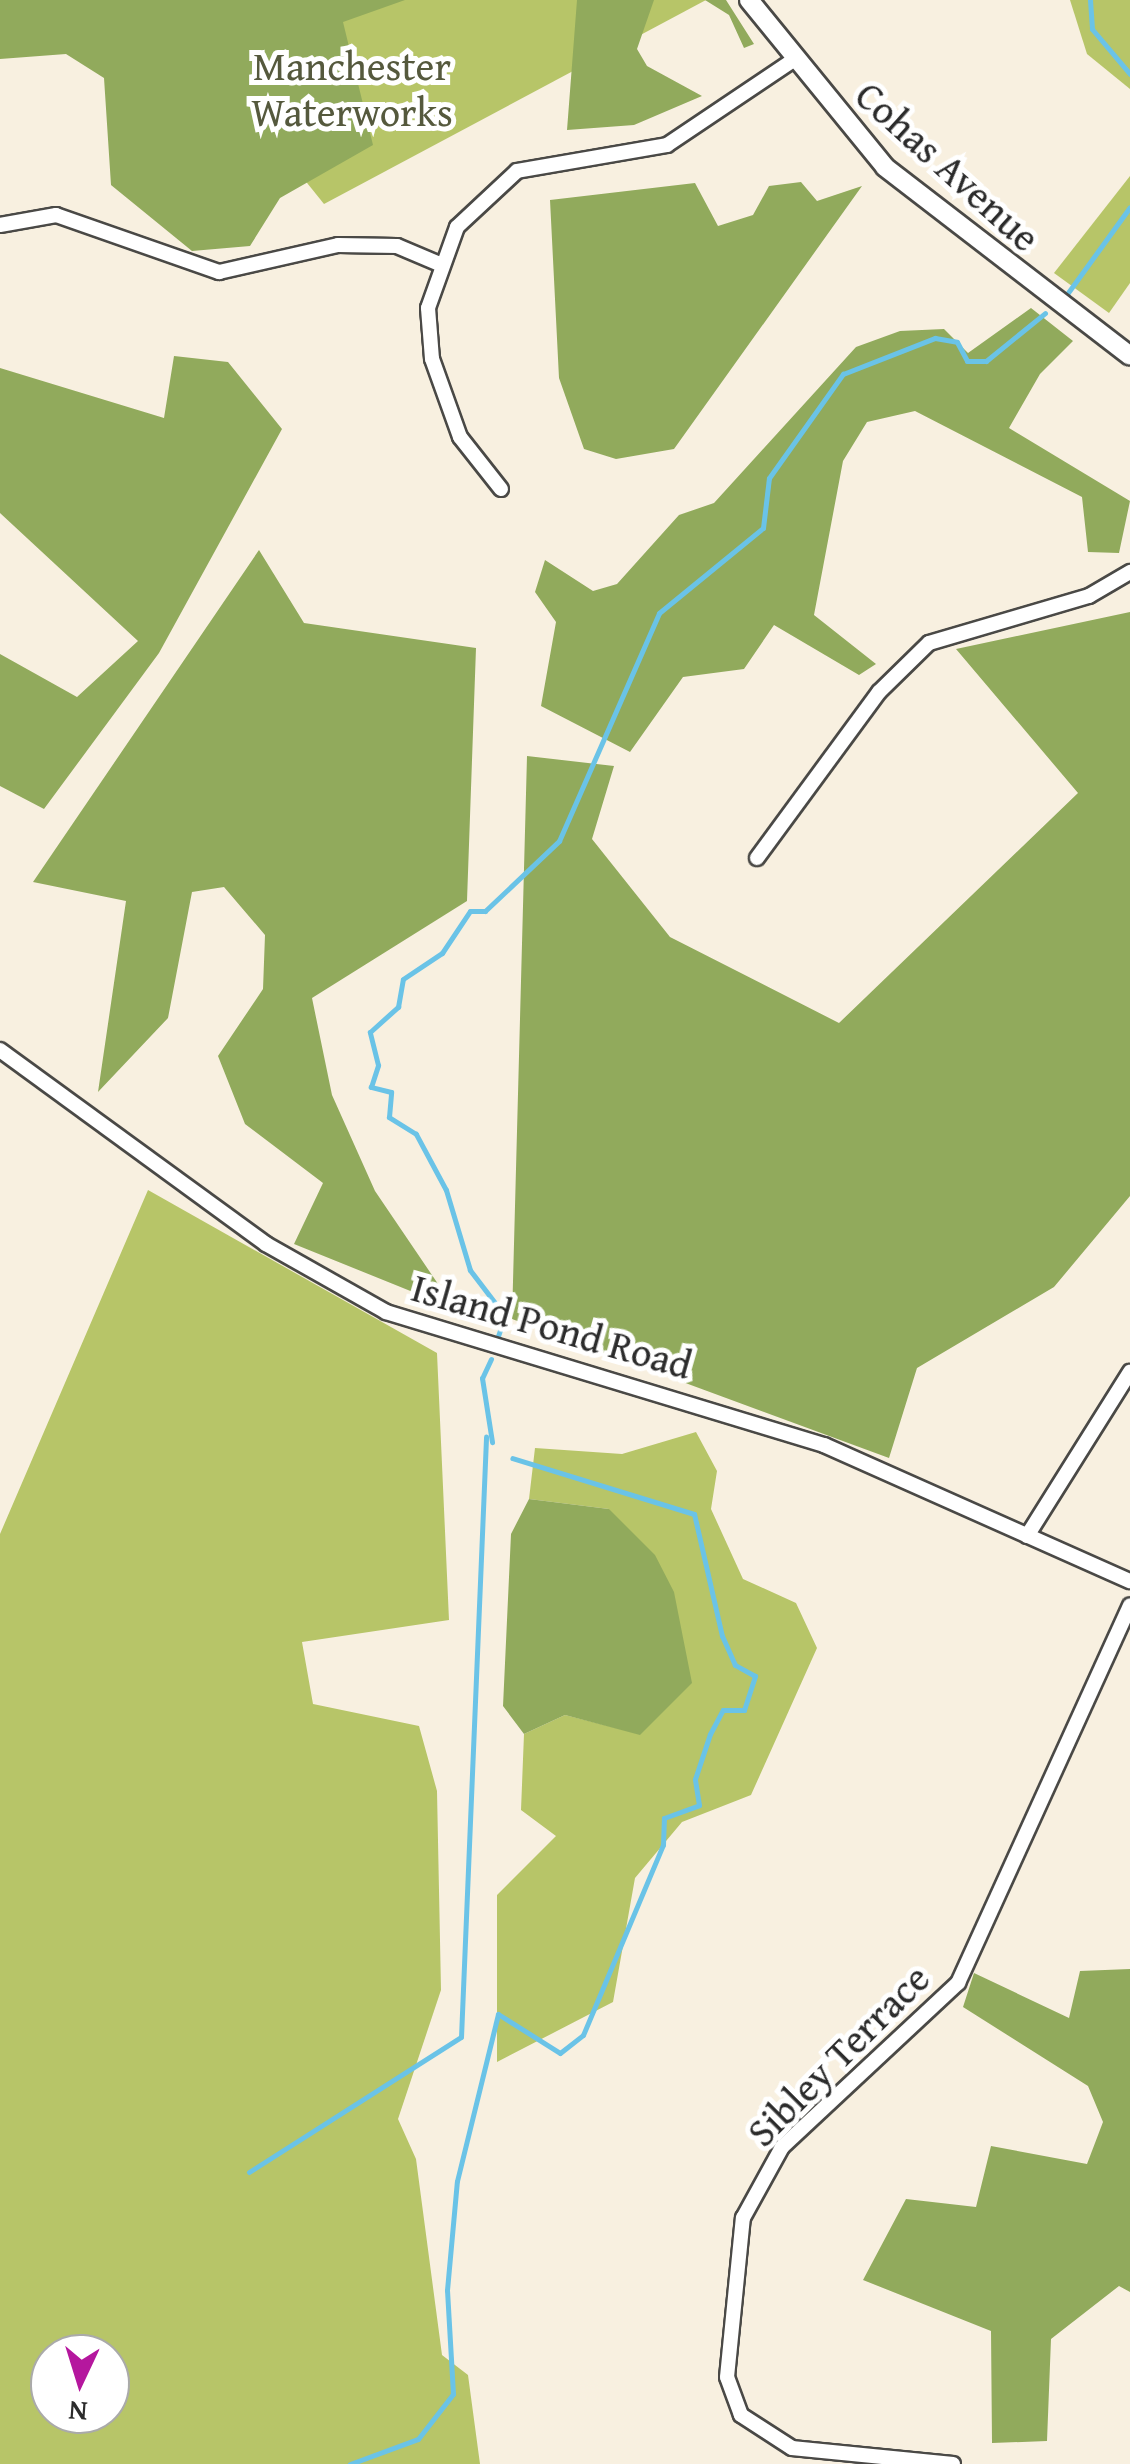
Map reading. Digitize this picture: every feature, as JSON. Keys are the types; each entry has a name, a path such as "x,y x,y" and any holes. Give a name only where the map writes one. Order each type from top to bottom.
{"street":[{"name":"Cohas Avenue","path":"750,0 792,61 930,208 1130,356"},
{"path":"501,489 440,398 428,308 437,263 486,192 517,171 667,145 792,61"},
{"path":"0,226 56,215 218,272 338,245 397,246 437,263"},
{"path":"757,858 879,692 929,643 1089,596 1130,572"},
{"name":"Island Pond Road","path":"0,1050 266,1244 386,1312 768,1424 1130,1581"},
{"path":"1027,1536 1130,1372"},
{"name":"Sibley Terrace","path":"953,2464 792,2448 741,2415 726,2377 743,2218 782,2147 958,1983 1130,1605"}],"green space":[{"path":"0,0 405,0 343,22 373,145 280,198 250,246 192,251 111,185 104,78 66,54 0,59"},
{"name":"Manchester Waterworks","path":"160,0 706,0 324,204"},
{"path":"577,0 654,0 637,49 647,66 702,96 634,125 567,130"},
{"path":"705,0 726,0 754,44 744,48 729,15"},
{"path":"1070,0 1130,0 1130,89 1087,54"},
{"path":"1130,176 1130,283 1109,313 1054,273"},
{"path":"801,182 817,201 862,186 674,449 616,459 584,449 559,378 550,200 695,183 718,226 753,215 769,186"},
{"path":"1031,308 1073,341 1040,374 1009,428 1130,501 1119,553 1088,552 1082,497 915,411 867,422 843,461 814,615 876,664 859,675 774,625 744,669 683,677 630,752 541,706 556,622 535,592 545,560 593,591 617,584 679,515 714,503 856,347 900,331 944,329 968,353"},
{"path":"174,356 228,362 282,429 159,653 44,809 0,786 0,654 77,697 138,641 0,513 0,368 164,418"},
{"path":"259,550 304,623 476,648 467,901 312,998 332,1095 375,1191 455,1309 294,1244 323,1183 245,1124 218,1056 263,989 265,935 224,887 192,892 168,1018 98,1092 126,901 33,882"},
{"path":"1130,612 1130,1196 1054,1287 917,1368 889,1458 512,1319 527,756 614,766 592,839 670,937 839,1023 1078,793 956,649"},
{"path":"148,1190 437,1353 449,1620 302,1642 313,1704 419,1726 437,1791 441,1990 398,2119 416,2159 442,2355 468,2375 480,2464 0,2464 0,1534"},
{"path":"696,1432 717,1471 711,1509 743,1579 796,1603 817,1648 751,1795 682,1822 635,1878 613,2002 497,2062 497,1895 556,1836 521,1810 524,1734 565,1715 640,1734 609,1509 529,1499 535,1448 622,1454"},
{"path":"529,1499 609,1509 655,1555 674,1592 692,1683 640,1735 565,1715 524,1734 503,1706 511,1534"},
{"path":"1130,1969 1130,2292 1119,2286 1051,2339 1047,2441 992,2443 991,2331 863,2280 906,2199 976,2207 991,2146 1087,2164 1103,2122 1088,2086 963,2007 974,1973 1069,2018 1080,1971"}],"waterway":[{"path":"1090,0 1092,29 1130,74"},
{"path":"1067,294 1130,207"},
{"path":"498,1336 505,1316 470,1270 446,1190 416,1134 389,1117 391,1092 371,1087 378,1065 370,1032 398,1007 403,979 442,953 470,911 485,911 559,841 659,613 763,528 769,478 843,374 935,338 957,342 967,361 986,361 1045,313"},
{"path":"491,1359 482,1378 492,1442"},
{"path":"249,2172 461,2037 486,1437"},
{"path":"350,2464 418,2439 453,2394 447,2290 457,2181 498,2014 560,2053 583,2035 663,1845 664,1818 699,1805 695,1779 710,1734 723,1710 744,1710 755,1676 735,1665 722,1636 694,1514 512,1458"}]}
